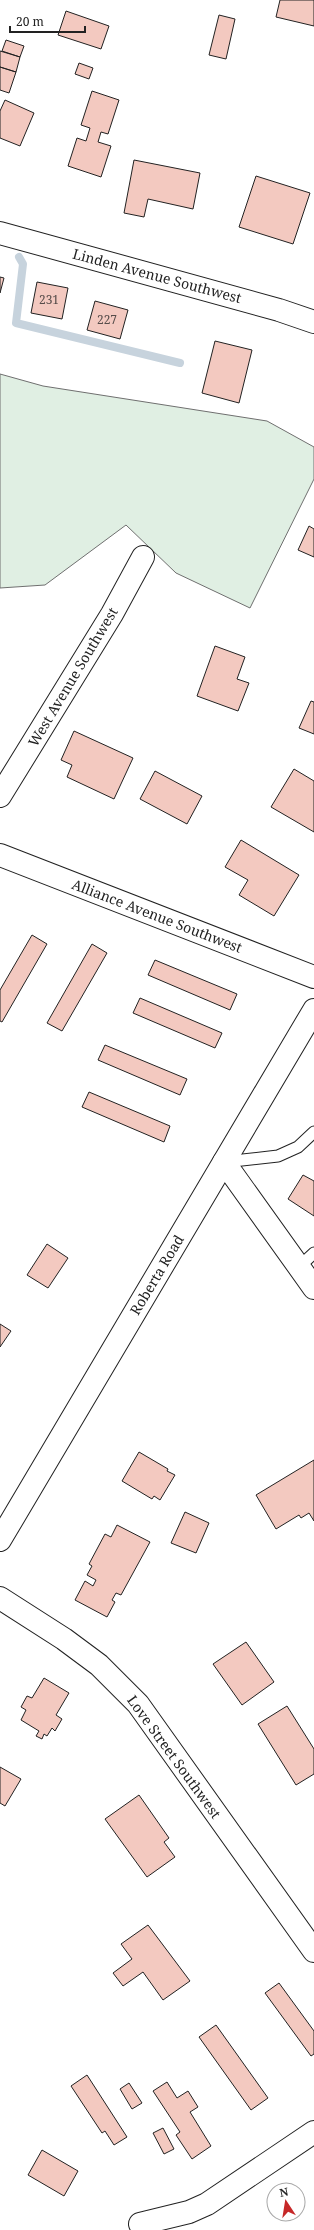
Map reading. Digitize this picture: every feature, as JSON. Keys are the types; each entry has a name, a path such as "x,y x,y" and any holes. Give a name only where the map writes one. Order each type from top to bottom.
{"street":[{"name":"Linden Avenue Southwest","path":"0,233 279,310 314,322"},
{"name":"West Avenue Southwest","path":"0,796 112,614 143,557"},
{"name":"Alliance Avenue Southwest","path":"0,855 314,977"},
{"name":"Roberta Road","path":"0,1540 314,1010"},
{"path":"224,1162 306,1260 314,1288"},
{"name":"Love Street Southwest","path":"0,1598 64,1639 99,1665 138,1704 314,1951"},
{"path":"140,2224 189,2212 207,2204 314,2132"}],"lane":[{"path":"224,1162 278,1156 298,1147 314,1132"}],"green space":[{"path":"0,374 43,386 267,421 314,447 314,479 250,608 176,573 126,525 45,585 0,588"}],"building":[{"path":"280,0 314,0 314,26 276,17"},
{"path":"66,11 109,26 101,49 58,35"},
{"path":"219,15 235,19 226,59 209,55"},
{"path":"6,40 24,46 20,57 2,51"},
{"path":"0,51 20,57 16,72 0,67"},
{"path":"79,63 93,68 89,79 75,74"},
{"path":"0,67 16,72 9,93 0,90"},
{"path":"92,91 119,100 108,134 101,132 98,142 111,146 101,177 68,166 77,138 86,141 90,128 81,125"},
{"path":"5,100 34,113 20,146 0,138 0,111"},
{"path":"134,160 200,173 193,209 148,199 144,217 124,213"},
{"path":"256,176 310,193 293,244 239,227"},
{"path":"0,277 4,278 0,293"},
{"path":"37,282 68,288 62,319 31,313"},
{"path":"95,301 128,310 120,339 87,330"},
{"path":"215,341 252,350 239,403 202,393"},
{"path":"309,526 314,529 314,557 298,550"},
{"path":"215,646 245,657 237,679 249,683 238,711 197,696"},
{"path":"311,701 314,702 314,734 299,728"},
{"path":"74,731 133,758 114,799 67,777 72,765 61,760"},
{"path":"294,769 314,781 314,832 271,807"},
{"path":"155,771 202,796 187,824 140,799"},
{"path":"241,840 299,875 274,916 239,895 248,880 225,867"},
{"path":"32,935 47,944 2,1022 0,1021 0,990"},
{"path":"92,944 107,953 62,1031 47,1023"},
{"path":"155,960 237,994 230,1010 148,975"},
{"path":"140,998 222,1033 215,1048 133,1013"},
{"path":"105,1045 187,1079 180,1095 98,1060"},
{"path":"89,1092 170,1126 164,1142 82,1107"},
{"path":"303,1175 314,1181 314,1216 288,1199"},
{"path":"47,1244 68,1258 48,1288 27,1275"},
{"path":"0,1324 11,1331 0,1347"},
{"path":"139,1452 168,1469 167,1471 175,1475 160,1500 154,1496 152,1499 122,1481"},
{"path":"314,1460 314,1521 309,1513 301,1518 299,1515 276,1529 256,1495"},
{"path":"185,1512 209,1523 196,1553 171,1543"},
{"path":"117,1525 150,1542 121,1595 116,1593 112,1600 115,1602 107,1617 75,1600 85,1581 93,1586 96,1580 87,1575 92,1566 89,1564 105,1534 111,1537"},
{"path":"246,1642 274,1682 242,1705 213,1664"},
{"path":"44,1678 69,1693 56,1715 62,1719 55,1731 52,1728 47,1736 44,1734 42,1739 36,1736 39,1731 21,1720 26,1710 21,1707 27,1696 32,1698"},
{"path":"287,1706 314,1749 314,1774 296,1785 258,1724"},
{"path":"0,1767 21,1779 5,1806 0,1803"},
{"path":"139,1795 169,1838 164,1842 175,1857 147,1877 105,1819"},
{"path":"148,1925 190,1981 163,2000 143,1972 123,1986 113,1973 132,1959 121,1944"},
{"path":"279,1983 314,2031 314,2054 311,2056 265,1993"},
{"path":"216,2025 268,2098 251,2110 199,2037"},
{"path":"87,2075 127,2137 114,2145 105,2131 102,2133 71,2086"},
{"path":"167,2082 177,2098 188,2091 198,2107 190,2112 211,2146 192,2159 176,2135 180,2132 153,2091"},
{"path":"129,2083 142,2103 132,2109 120,2089"},
{"path":"163,2128 174,2149 164,2154 153,2133"},
{"path":"42,2150 78,2171 64,2196 28,2175"}],"waterway":[{"path":"19,257 23,264 16,323 180,363"}]}
